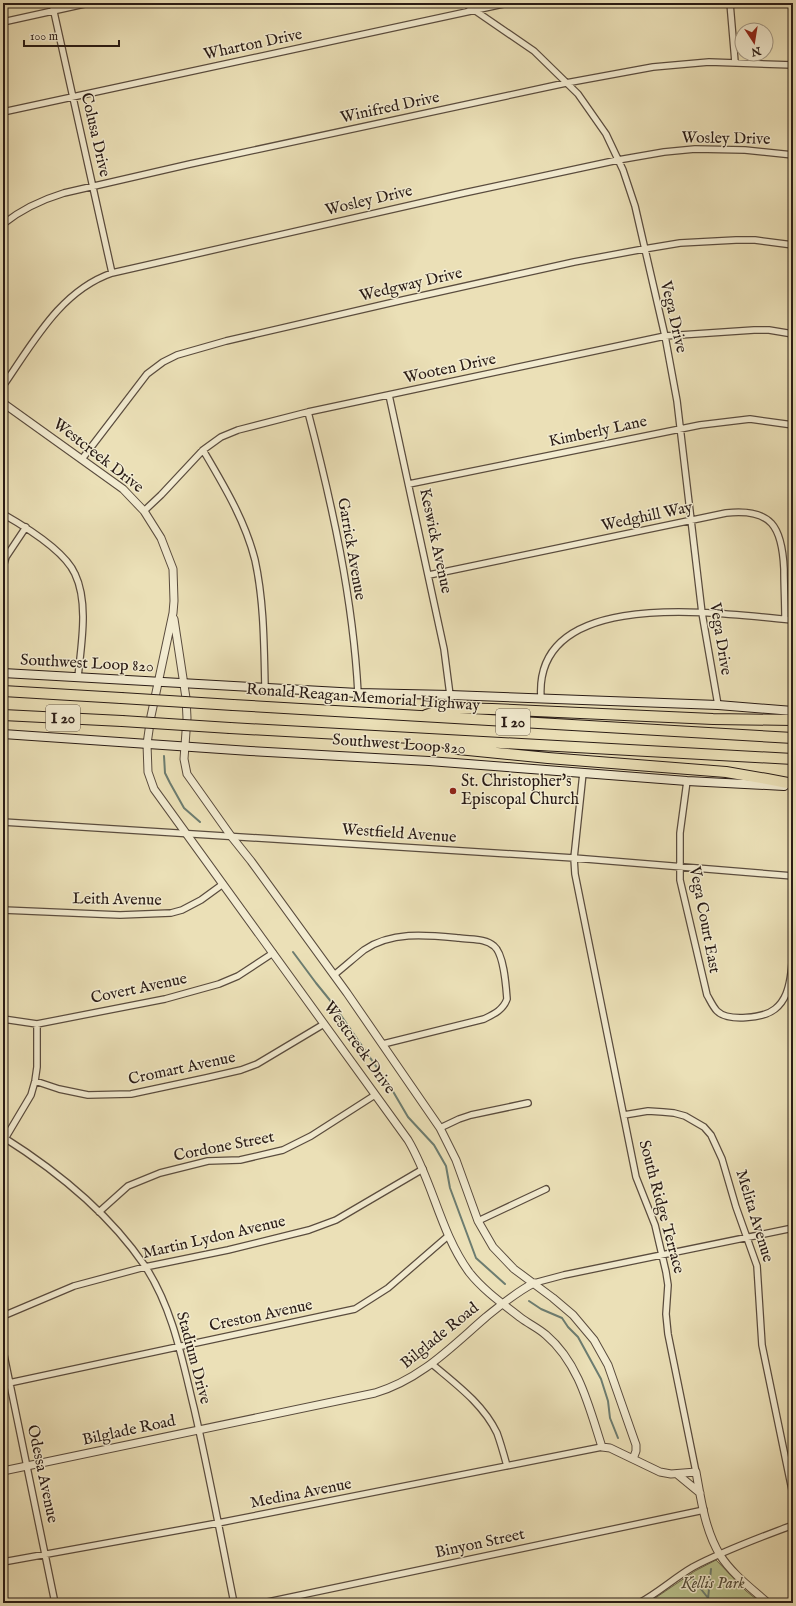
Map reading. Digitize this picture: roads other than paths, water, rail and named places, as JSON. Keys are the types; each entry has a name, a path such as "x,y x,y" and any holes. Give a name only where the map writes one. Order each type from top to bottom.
{"highway":[{"name":"Ronald Reagan Memorial Highway","path":"3,691 418,717 793,738"},
{"path":"418,717 448,708 793,720"},
{"name":"I 20","path":"3,715 793,759"},
{"path":"438,739 458,749 726,772 767,779 793,786"}],"main road":[{"name":"Southwest Loop 820","path":"3,673 358,693 450,694 718,705 793,711"},
{"name":"Southwest Loop 820","path":"3,734 429,761 687,781 793,786"}],"street":[{"name":"Colusa Drive","path":"52,3 112,273"},
{"path":"3,22 89,3"},
{"name":"Vega Drive","path":"464,3 534,51 578,94 598,122 618,160 635,206 665,336 681,428 702,613 718,705"},
{"name":"Wharton Drive","path":"3,112 508,3"},
{"path":"730,3 734,42"},
{"name":"Winifred Drive","path":"3,224 26,208 49,198 93,186 566,83 681,63 736,62 793,65"},
{"name":"Wosley Drive","path":"3,386 54,314 65,301 85,285 112,273 618,160 678,150 695,149 751,150 793,155"},
{"name":"Wedgway Drive","path":"82,459 147,374 163,362 177,355 226,341 387,304 574,262 644,249 680,244 736,240 755,240 793,245"},
{"name":"Wooten Drive","path":"144,511 203,450 221,437 238,430 308,412 665,336 754,330 769,330 793,334"},
{"name":"Keswick Avenue","path":"389,395 429,575 444,649 450,694"},
{"name":"Westcreek Drive","path":"3,403 123,489 144,511 161,538 173,569 174,601 173,613 158,682 147,744 148,772 154,789 408,1140 423,1169 448,1236 470,1272 485,1289 547,1335 567,1358 578,1376 602,1447"},
{"name":"Garrick Avenue","path":"308,412 336,531 356,662 358,693"},
{"name":"Kimberly Lane","path":"409,484 681,428 733,420 750,419 793,425"},
{"path":"203,450 239,516 254,560 260,589 264,637 265,687"},
{"name":"Wedghill Way","path":"429,575 726,513 740,512 758,514 772,524 779,535 783,552 785,619"},
{"path":"3,514 26,527 62,556 76,575 81,594 83,620 78,677"},
{"path":"3,567 6,557 26,527"},
{"path":"541,698 540,686 546,662 552,651 566,636 582,627 607,618 644,613 666,612 702,613 793,620"},
{"name":"Westcreek Drive","path":"173,613 184,683 187,718 184,760 187,774 230,836 251,861 334,975 440,1128 456,1160 478,1221 488,1240 498,1254 514,1269 534,1283 573,1315 600,1349 612,1377 636,1445 636,1451 633,1459"},
{"name":"South Ridge Terrace","path":"584,773 574,858 575,874 636,1177 655,1224 663,1255 668,1285 666,1314 668,1334 700,1493 709,1530 720,1554 736,1574 768,1603"},
{"name":"Vega Court East","path":"687,781 680,833 680,880 707,995 718,1012 730,1016 743,1017 758,1016 775,1009 786,994 789,983 793,948"},
{"name":"Westfield Avenue","path":"3,822 574,858 793,876"},
{"name":"Leith Avenue","path":"3,910 120,915 171,913 182,910 224,884"},
{"path":"334,975 365,950 381,941 403,935 438,936 486,941 495,947 500,957 508,999 505,1005 497,1013 484,1019 383,1044"},
{"name":"Covert Avenue","path":"3,1019 37,1024 165,999 196,991 238,976 273,953"},
{"path":"4,1139 31,1095 37,1067 37,1024"},
{"name":"Cromart Avenue","path":"35,1081 59,1089 88,1095 131,1094 241,1070 257,1064 324,1024"},
{"name":"Cordone Street","path":"99,1212 128,1186 160,1173 193,1164 240,1160 283,1150 311,1136 375,1094"},
{"path":"440,1128 471,1115 528,1103"},
{"name":"Melita Avenue","path":"624,1115 648,1112 674,1113 685,1116 704,1127 711,1135 722,1159 746,1239 757,1266 762,1345 793,1495"},
{"name":"Stadium Drive","path":"4,1139 70,1185 99,1212 129,1244 145,1267 169,1315 180,1347 199,1431 234,1603"},
{"name":"Martin Lydon Avenue","path":"3,1316 74,1286 145,1267 228,1250 309,1230 336,1220 423,1169"},
{"path":"478,1221 546,1189"},
{"name":"Bilglade Road","path":"3,1471 375,1393 406,1381 432,1364 503,1303 534,1283 564,1275 746,1239 793,1228"},
{"name":"Creston Avenue","path":"10,1383 355,1309 388,1288 448,1236"},
{"name":"Odessa Avenue","path":"3,1350 55,1603"},
{"path":"432,1364 472,1398 486,1414 497,1434 507,1466"},
{"path":"602,1447 610,1448 660,1472 677,1474 696,1472"},
{"name":"Medina Avenue","path":"3,1562 218,1523 602,1447"},
{"path":"677,1474 700,1493"},
{"name":"Binyon Street","path":"262,1603 704,1510"},
{"path":"639,1603 685,1572 720,1554 793,1525"}],"waterway":[{"path":"164,756 165,773 170,783 184,808 200,822"},
{"path":"293,952 333,1004 391,1088 408,1117 434,1145 446,1166 450,1188 476,1258 505,1284"},
{"path":"529,1301 541,1309 562,1318 568,1327 578,1337 601,1379 608,1401 610,1418 618,1438"},
{"path":"708,1599 711,1569"},
{"path":"693,1579 712,1603"}],"place":[{"name":"St. Christopher's Episcopal Church","path":"453,791"}],"park label":[{"name":"Kellis Park","path":"713,1584"}]}
